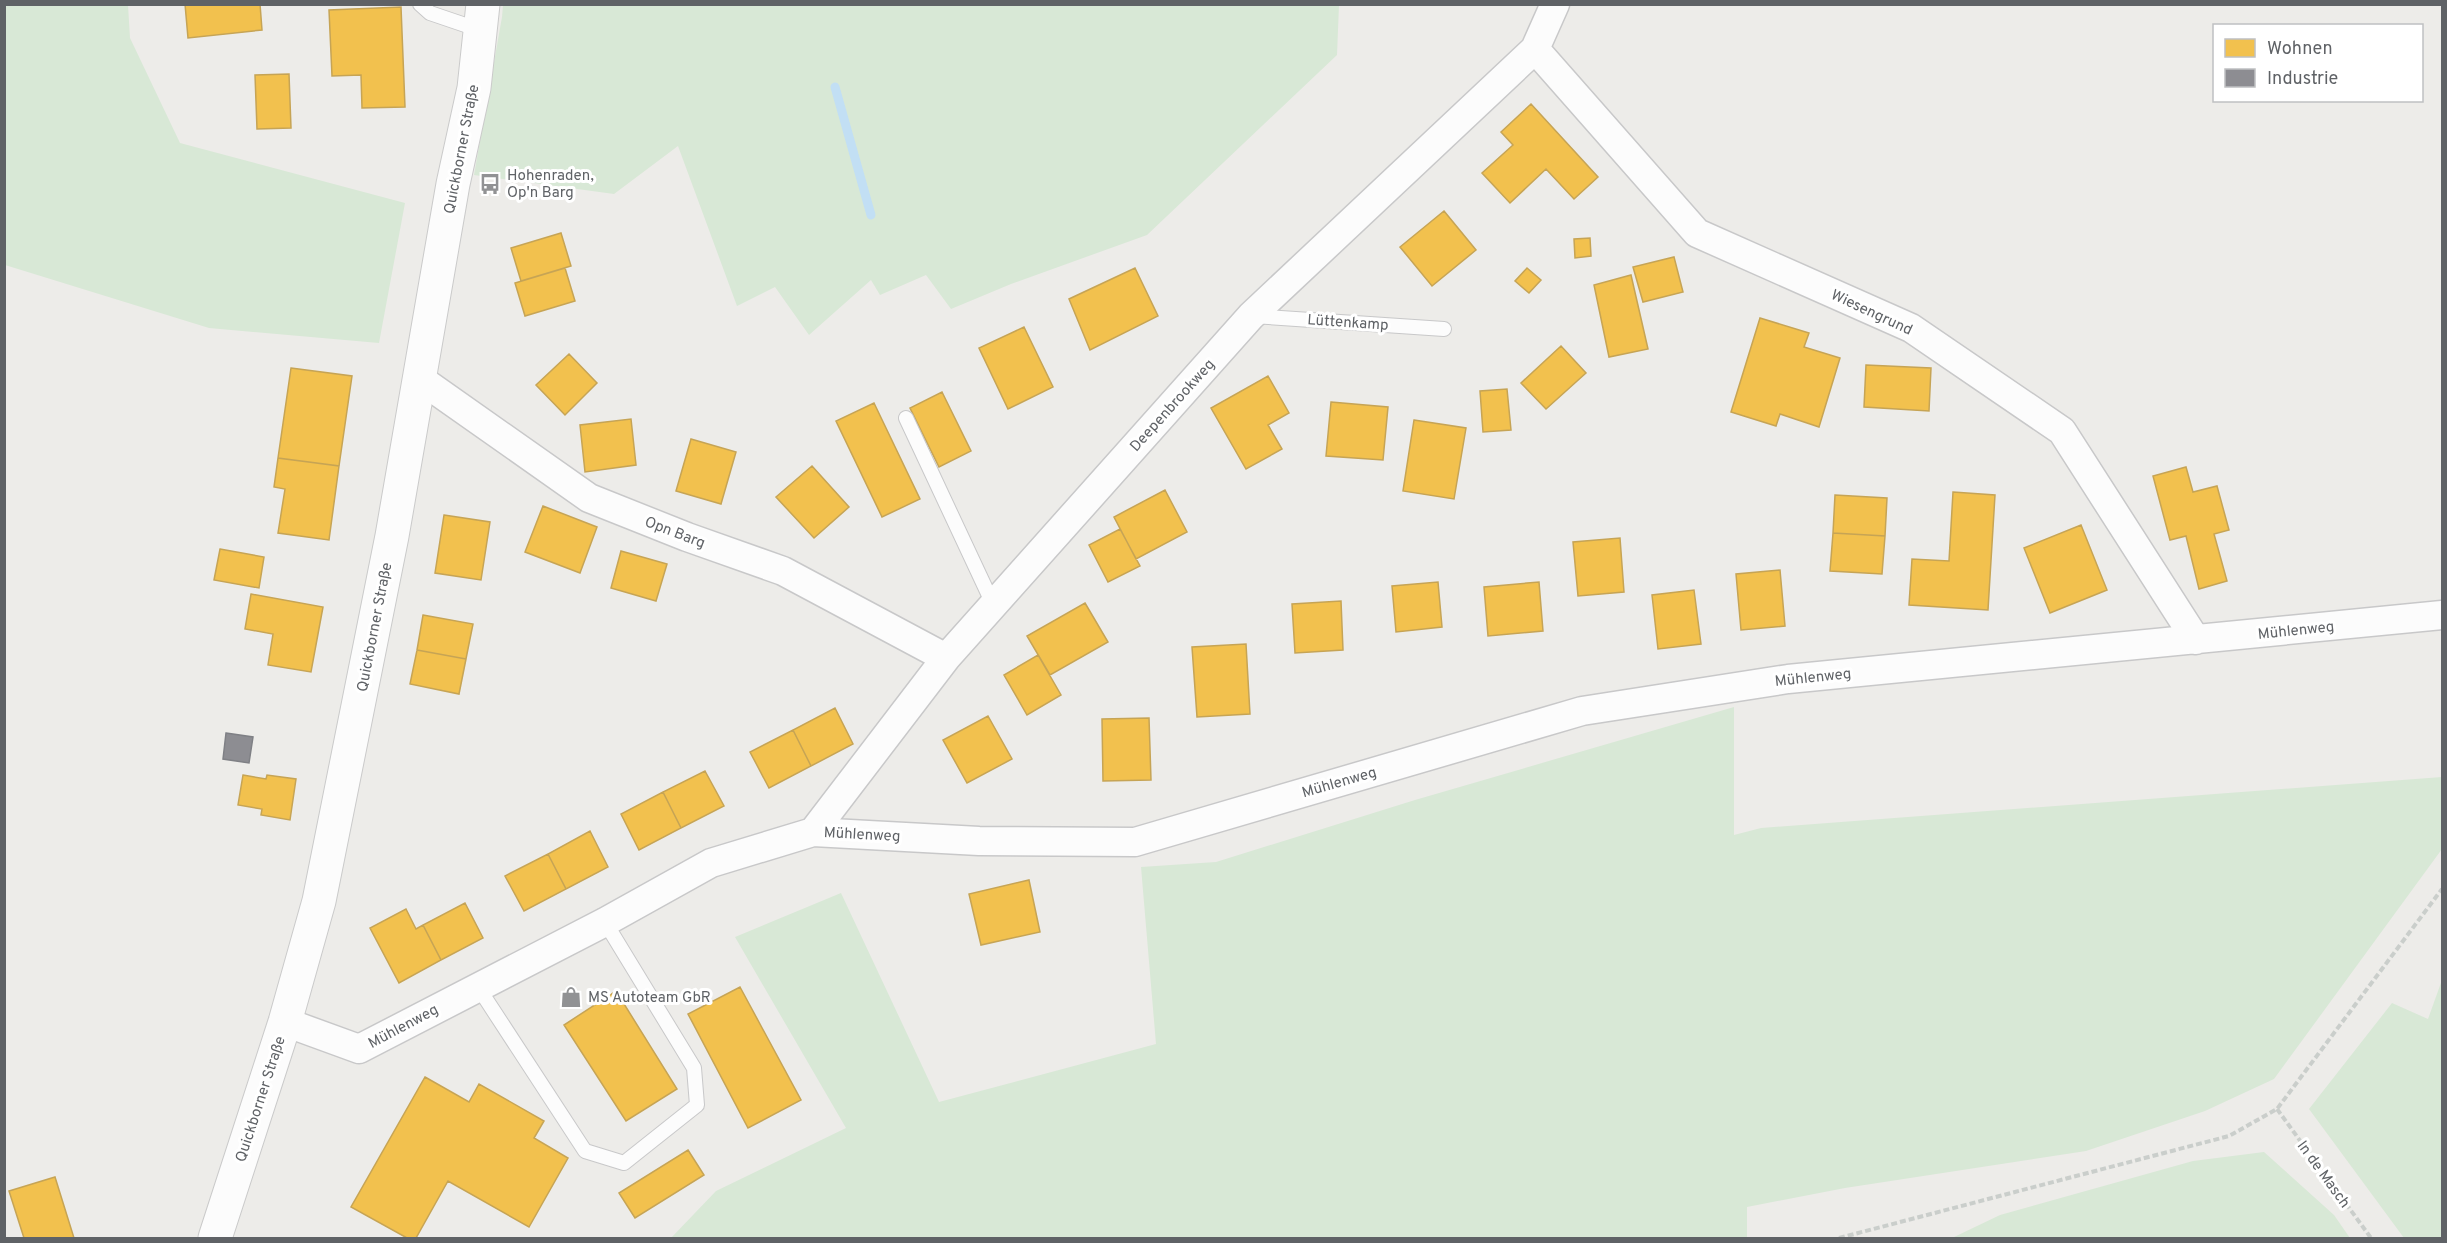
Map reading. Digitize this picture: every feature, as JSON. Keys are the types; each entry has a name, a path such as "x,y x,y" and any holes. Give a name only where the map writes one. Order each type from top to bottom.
{"main road":[{"name":"Quickborner Straße","path":"218,1231 285,1022 319,901 392,536 453,184 474,88 481,17"}],"street":[{"name":"Deepenbrookweg","path":"813,832 946,658 1251,316 1535,49 1555,4"},
{"name":"Wiesengrund","path":"1535,49 1697,233 1911,328 2062,431 2196,640"},
{"name":"Opn Barg","path":"420,379 589,498 687,537 783,571 946,658"},
{"name":"Mühlenweg","path":"285,1022 359,1049 605,922 711,863 813,832 979,841 1135,842 1582,711 1788,679 2442,615"}],"lane":[{"path":"420,4 430,13 481,17"},
{"name":"Lüttenkamp","path":"1251,316 1444,328"},
{"path":"906,418 993,604"},
{"path":"478,987 585,1151 624,1163 697,1105 694,1068 605,922"}],"path":[{"path":"1839,1239 2229,1136 2277,1109 2442,889"},
{"name":"In de Masch","path":"2277,1109 2372,1239"}],"green space":[{"path":"4,5 128,5 130,38 180,143 405,203 379,343 209,328 5,265"},
{"path":"503,5 1339,5 1337,55 1147,235 1011,284 951,309 926,275 880,295 871,280 809,335 775,287 737,306 678,146 614,194 474,175"},
{"path":"1734,707 1734,835 1761,828 2442,777 2442,849 2274,1079 2205,1111 2086,1151 1845,1188 1747,1207 1747,1238 671,1238 716,1191 846,1128 735,937 841,893 939,1102 1156,1044 1141,867 1216,862 1415,800"},
{"path":"2442,980 2442,1238 2404,1238 2309,1109 2392,1003 2428,1019"},
{"path":"2264,1152 2334,1215 2350,1238 1952,1238 2000,1215 2193,1161"}],"building: Wohnen":[{"path":"185,4 260,4 262,30 188,38"},
{"path":"401,7 405,107 362,108 361,75 332,76 329,10"},
{"path":"289,74 291,128 257,129 255,75"},
{"path":"1531,104 1598,177 1574,199 1546,169 1510,203 1482,173 1513,145 1501,132"},
{"path":"1444,211 1476,250 1432,286 1400,247"},
{"path":"561,233 571,266 521,281 511,248"},
{"path":"1590,238 1591,256 1575,258 1574,239"},
{"path":"1674,257 1683,292 1643,302 1633,267"},
{"path":"565,268 575,301 525,316 515,283"},
{"path":"1135,268 1158,316 1090,350 1069,299"},
{"path":"1527,268 1541,280 1529,293 1515,281"},
{"path":"1631,275 1648,349 1609,357 1594,285"},
{"path":"1760,318 1809,333 1804,347 1840,358 1819,427 1780,414 1776,426 1731,412"},
{"path":"1024,327 1053,387 1008,409 979,348"},
{"path":"1561,346 1586,373 1546,409 1521,383"},
{"path":"569,354 597,383 565,415 536,385"},
{"path":"1866,365 1931,368 1929,411 1864,407"},
{"path":"291,368 352,376 339,466 278,458"},
{"path":"1268,376 1289,413 1268,425 1282,449 1246,469 1211,408"},
{"path":"1507,389 1511,430 1483,432 1480,391"},
{"path":"942,392 971,451 939,467 910,408"},
{"path":"1331,402 1388,407 1383,460 1326,456"},
{"path":"874,403 920,499 882,517 836,421"},
{"path":"631,419 636,465 585,472 580,425"},
{"path":"1414,420 1466,428 1454,499 1403,491"},
{"path":"691,439 736,452 721,504 676,491"},
{"path":"278,458 339,466 329,540 278,533 285,489 274,487"},
{"path":"812,466 849,507 814,538 776,497"},
{"path":"2186,467 2193,492 2217,486 2229,530 2214,534 2227,581 2199,589 2186,536 2170,540 2153,476"},
{"path":"1165,490 1187,532 1136,559 1114,517"},
{"path":"1953,492 1995,495 1988,610 1909,605 1912,559 1949,561"},
{"path":"1835,495 1887,498 1885,536 1833,533"},
{"path":"543,506 597,527 580,573 525,552"},
{"path":"444,515 490,522 481,580 435,573"},
{"path":"2081,525 2107,590 2050,613 2024,548"},
{"path":"1120,529 1140,566 1108,582 1089,545"},
{"path":"1833,533 1885,536 1882,574 1830,571"},
{"path":"1620,538 1624,592 1578,596 1573,542"},
{"path":"220,549 264,557 259,588 214,580"},
{"path":"621,551 667,564 656,601 611,588"},
{"path":"1780,570 1785,626 1741,630 1736,574"},
{"path":"1438,582 1442,627 1396,632 1392,586"},
{"path":"1539,582 1543,631 1488,636 1484,587"},
{"path":"1694,590 1701,644 1658,649 1652,595"},
{"path":"251,594 323,607 311,672 268,665 273,634 245,629"},
{"path":"1341,601 1343,650 1295,653 1292,604"},
{"path":"1085,603 1108,642 1050,675 1027,636"},
{"path":"423,615 473,624 466,659 417,650"},
{"path":"1246,644 1250,714 1197,717 1192,647"},
{"path":"417,650 466,659 459,694 410,684"},
{"path":"1038,655 1061,695 1027,715 1004,675"},
{"path":"835,708 853,744 811,766 793,730"},
{"path":"988,716 1012,759 967,783 943,740"},
{"path":"1149,718 1151,780 1103,781 1102,719"},
{"path":"793,730 811,766 769,788 750,752"},
{"path":"705,771 724,806 681,828 663,792"},
{"path":"243,775 266,779 267,775 296,779 290,820 261,815 262,809 238,805"},
{"path":"663,792 681,828 639,850 621,814"},
{"path":"590,831 608,867 566,889 548,854"},
{"path":"548,854 566,889 524,911 505,876"},
{"path":"1029,880 1040,932 981,945 969,894"},
{"path":"465,903 483,938 441,960 423,925"},
{"path":"406,909 416,929 423,925 441,960 399,983 370,928"},
{"path":"740,987 801,1100 748,1128 688,1014"},
{"path":"616,991 677,1089 626,1121 564,1025"},
{"path":"425,1077 469,1102 479,1084 544,1121 534,1138 568,1158 529,1227 448,1181 416,1238 407,1238 351,1207"},
{"path":"688,1150 704,1175 635,1218 619,1193"},
{"path":"55,1177 74,1238 24,1238 9,1191"}],"building: Industrie":[{"path":"226,733 253,737 249,763 223,759"}],"waterway":[{"path":"835,87 871,215"}],"place":[{"name":"Hohenraden, Op'n Barg","path":"490,184"},
{"name":"MS Autoteam GbR","path":"571,997"}]}
